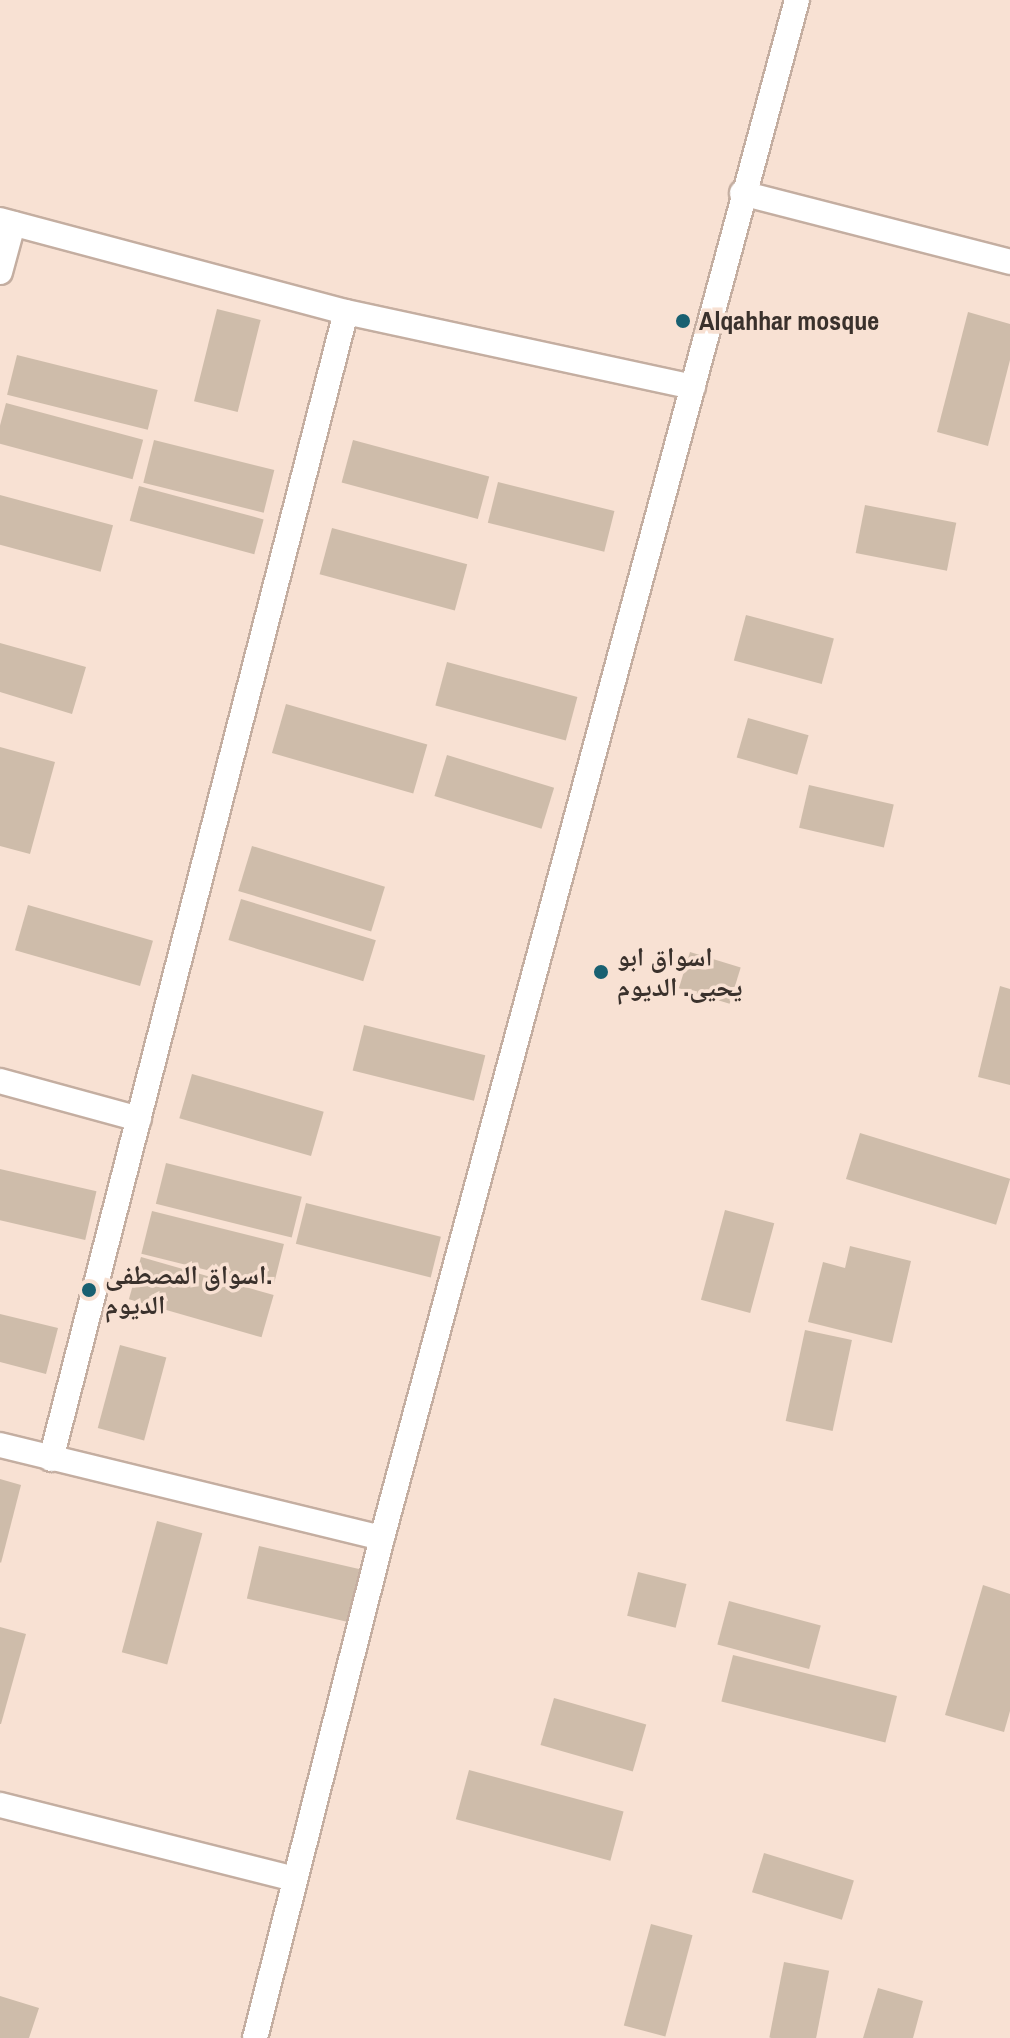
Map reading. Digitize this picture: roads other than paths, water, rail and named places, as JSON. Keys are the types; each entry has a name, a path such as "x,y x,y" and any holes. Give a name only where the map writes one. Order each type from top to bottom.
{"street":[{"path":"255,2038 382,1538 693,387 742,193 797,0"},
{"path":"742,193 1010,262"},
{"path":"0,272 6,222 346,312 693,387"},
{"path":"51,1459 346,312"},
{"path":"0,1081 139,1119"},
{"path":"0,1445 382,1538"},
{"path":"0,1805 294,1879"}],"place":[{"name":"Alqahhar mosque","path":"683,321"},
{"name":"اسواق ابو يحيى. الديوم","path":"601,972"},
{"name":"اسواق المصطفى. الديوم","path":"89,1290"}]}
